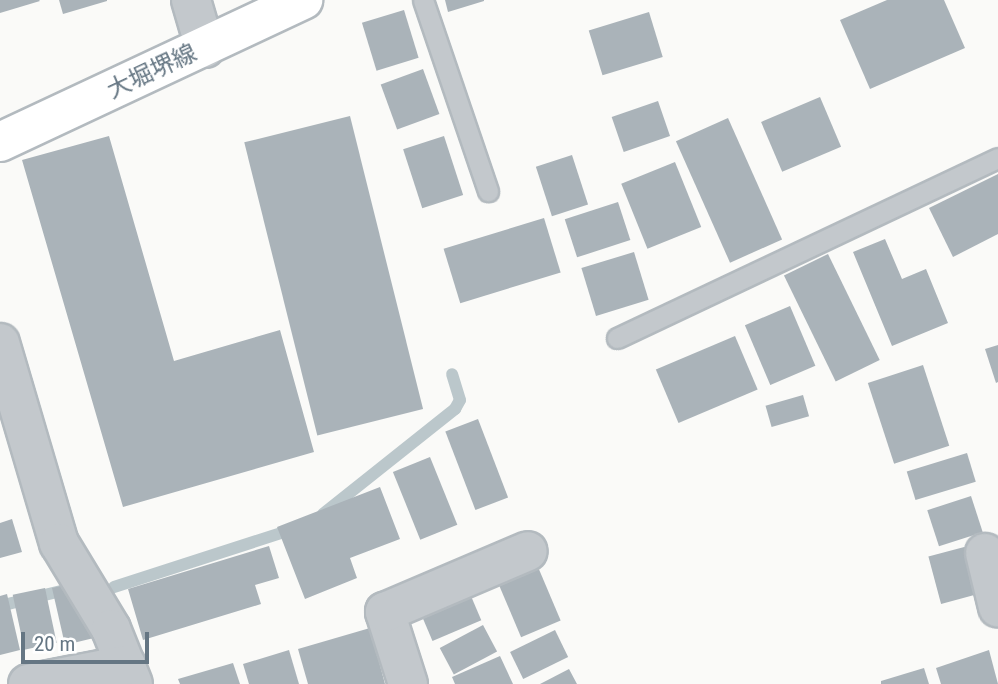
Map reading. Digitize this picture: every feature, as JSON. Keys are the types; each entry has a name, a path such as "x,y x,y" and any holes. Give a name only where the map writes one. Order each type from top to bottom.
{"main road":[{"name":"大堀堺線","path":"0,142 303,0"}],"street":[{"path":"191,0 205,48"},
{"path":"0,343 59,542 129,674 28,684"},
{"path":"408,684 385,612 528,551"},
{"path":"985,553 998,607"}],"lane":[{"path":"423,0 488,191"},
{"path":"617,338 998,158"}],"building":[{"path":"0,0 39,0 40,1 0,13"},
{"path":"59,0 107,0 107,1 63,14"},
{"path":"445,0 484,0 484,1 448,12"},
{"path":"887,0 944,0 965,48 870,89 840,20"},
{"path":"404,10 419,58 377,71 362,23"},
{"path":"649,12 663,57 602,75 589,30"},
{"path":"423,69 439,114 397,129 381,84"},
{"path":"820,97 841,147 782,172 761,122"},
{"path":"658,101 670,136 624,152 612,117"},
{"path":"350,116 423,409 317,435 244,142"},
{"path":"728,118 782,240 730,263 676,141"},
{"path":"109,136 174,361 280,330 314,452 123,507 22,160"},
{"path":"444,136 463,195 422,208 403,149"},
{"path":"572,155 588,204 552,216 536,167"},
{"path":"675,162 701,227 647,249 621,184"},
{"path":"998,174 998,234 953,257 929,208"},
{"path":"618,202 630,240 577,257 565,219"},
{"path":"544,218 561,273 460,303 444,249"},
{"path":"885,239 902,279 926,269 948,323 892,346 853,252"},
{"path":"634,252 649,300 596,316 581,268"},
{"path":"828,254 880,360 836,382 784,275"},
{"path":"790,306 815,366 770,385 745,325"},
{"path":"735,336 758,389 678,423 656,370"},
{"path":"998,345 998,382 996,383 985,349"},
{"path":"923,365 949,446 894,464 868,383"},
{"path":"803,395 809,416 772,427 766,406"},
{"path":"478,419 508,497 475,510 445,432"},
{"path":"967,453 976,482 916,500 907,471"},
{"path":"430,457 457,525 420,540 393,472"},
{"path":"380,487 400,539 350,558 357,578 305,599 277,527"},
{"path":"971,496 983,532 939,546 927,510"},
{"path":"12,519 22,552 0,558 0,523"},
{"path":"269,546 279,578 255,585 261,604 143,640 128,589"},
{"path":"968,546 981,593 941,604 928,557"},
{"path":"538,567 561,620 521,637 498,584"},
{"path":"75,583 98,637 65,645 52,588"},
{"path":"45,588 57,643 24,650 13,595"},
{"path":"468,589 481,620 432,641 419,610"},
{"path":"7,594 20,650 0,655 0,596"},
{"path":"483,625 497,651 454,674 440,648"},
{"path":"370,628 385,684 308,684 298,649"},
{"path":"555,630 568,657 523,679 510,652"},
{"path":"289,650 299,684 249,684 243,664"},
{"path":"989,650 998,684 941,684 936,668"},
{"path":"500,656 513,684 455,684 452,677"},
{"path":"233,663 240,684 180,684 178,679"},
{"path":"924,668 929,684 881,684 881,681"},
{"path":"569,669 577,684 540,684"}],"waterway":[{"path":"323,514 455,409 460,400 452,374"},
{"path":"114,587 294,529"},
{"path":"0,606 65,590"}]}
